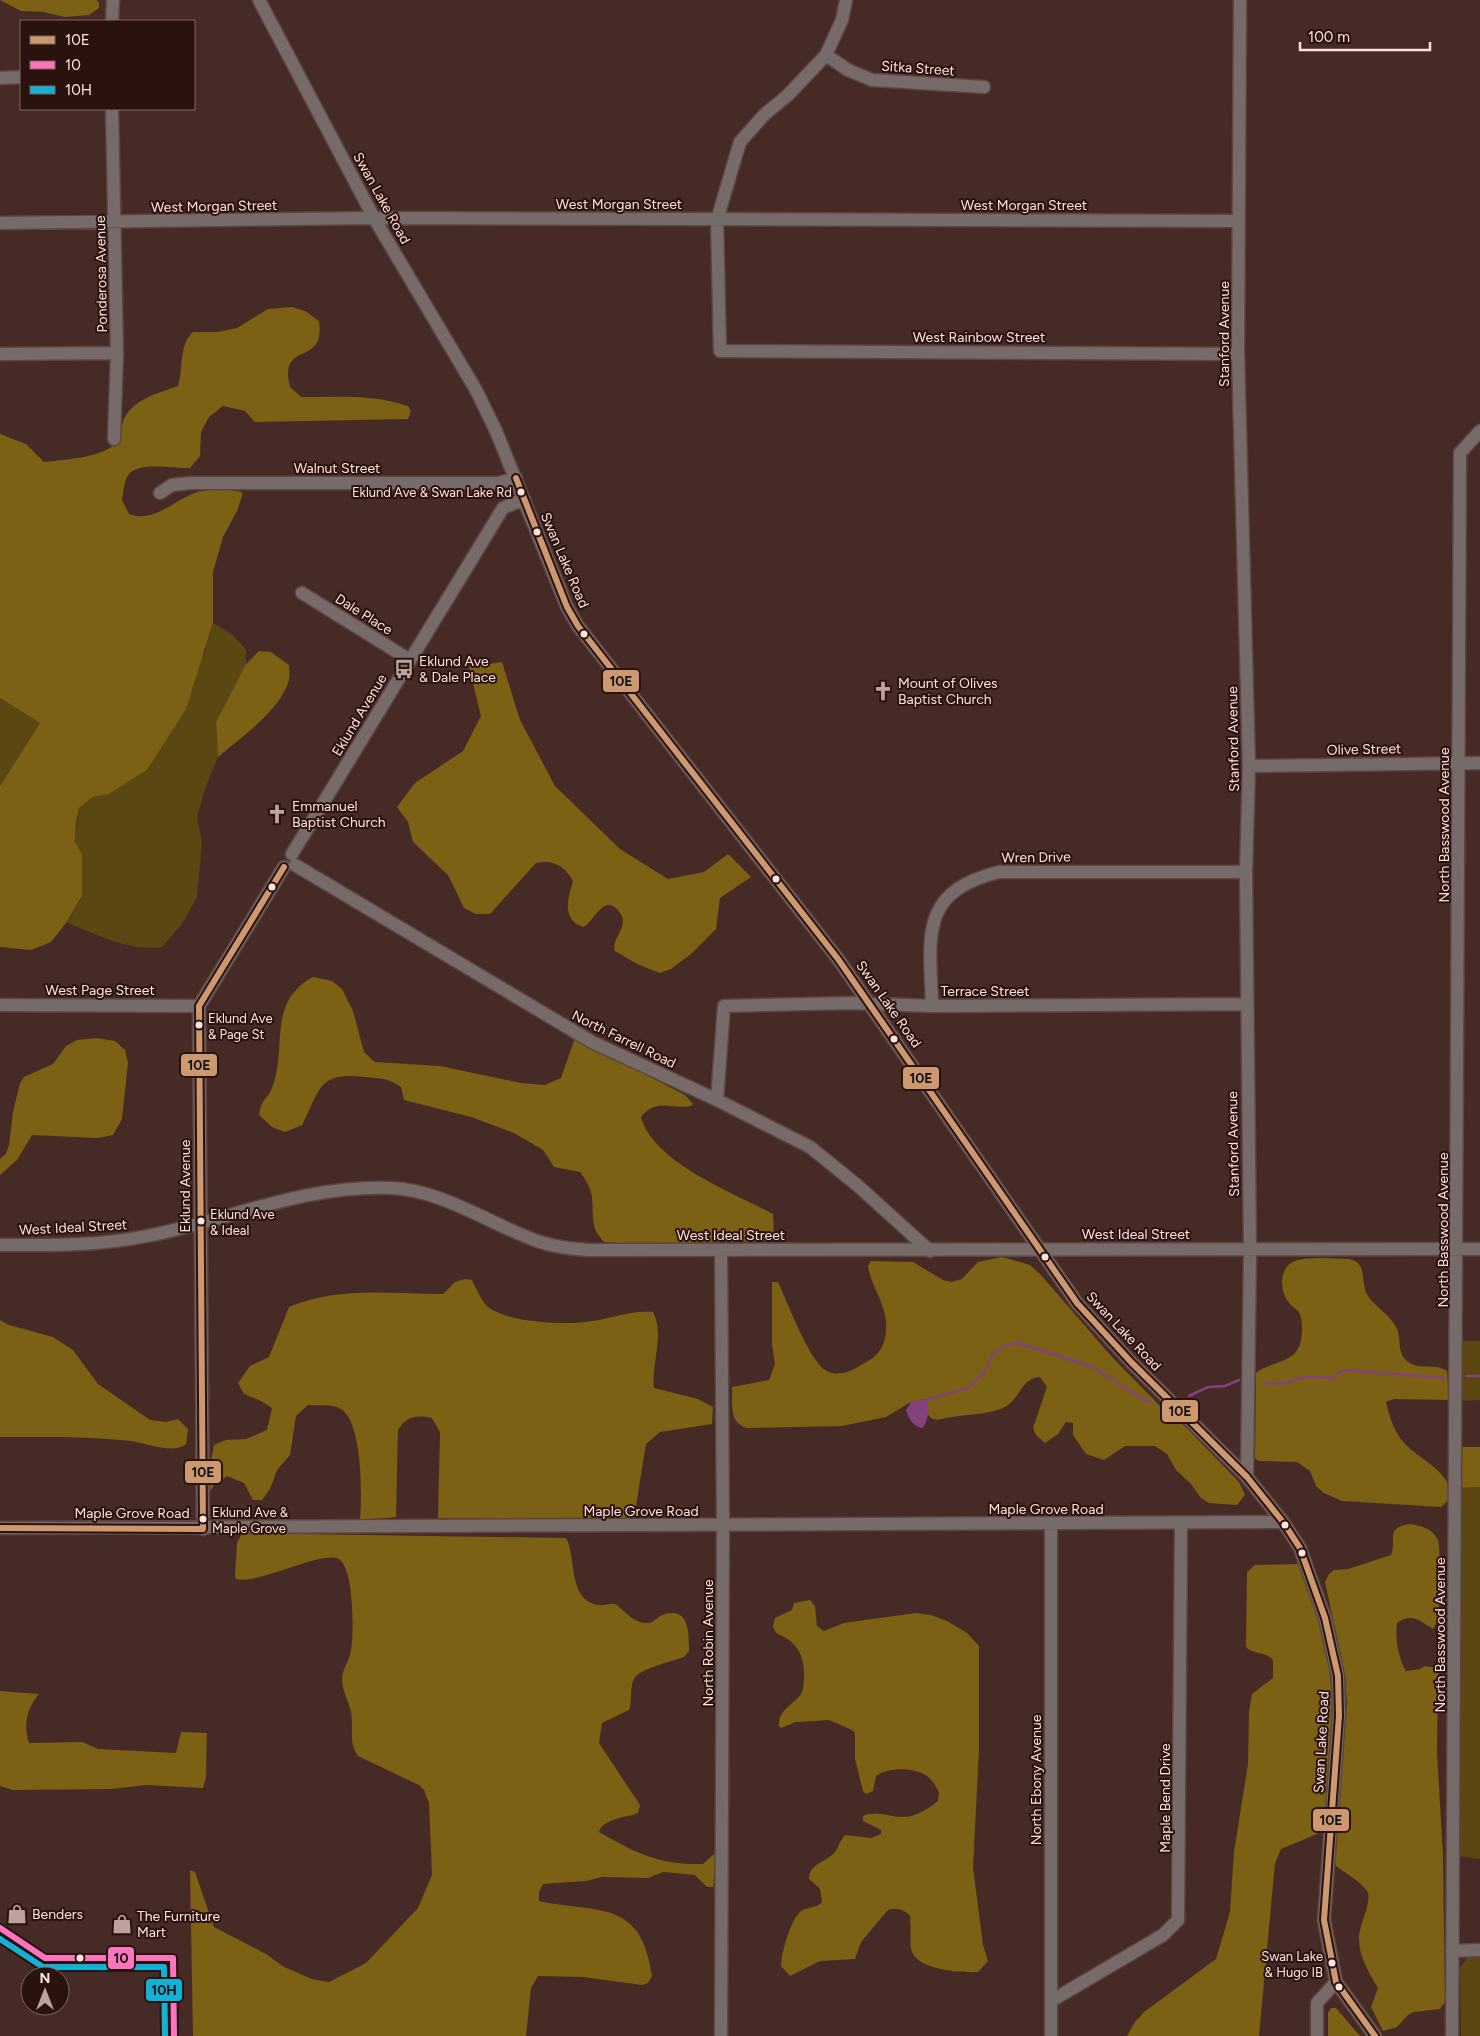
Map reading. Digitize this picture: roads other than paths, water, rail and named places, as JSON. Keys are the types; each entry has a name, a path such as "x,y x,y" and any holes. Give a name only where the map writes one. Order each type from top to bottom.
{"street":[{"path":"112,20 113,0"},
{"name":"Swan Lake Road","path":"259,0 374,218 476,390 516,478 567,607 578,626 738,827 870,1004 1068,1292 1131,1362 1247,1477 1283,1522 1307,1564 1325,1618 1338,1676 1339,1716 1324,1920 1336,1982 1375,2036"},
{"path":"718,220 740,142 764,115 788,95 826,55 842,20 846,0"},
{"name":"Stanford Avenue","path":"1240,0 1238,354 1249,766 1246,872 1250,1250 1247,1477"},
{"name":"Sitka Street","path":"826,55 848,70 872,80 984,87"},
{"path":"0,78 20,77"},
{"name":"Ponderosa Avenue","path":"112,110 117,353 114,440"},
{"name":"West Morgan Street","path":"0,223 115,223 374,218 1239,220"},
{"name":"West Rainbow Street","path":"718,220 720,351 1238,354"},
{"path":"0,354 117,353"},
{"name":"North Basswood Avenue","path":"1452,2036 1458,1249 1460,453 1480,431"},
{"name":"Walnut Street","path":"160,492 172,485 190,483 498,482 516,478"},
{"name":"Eklund Avenue","path":"203,1529 200,1006 290,862 503,508 524,500"},
{"name":"Dale Place","path":"302,593 410,660"},
{"name":"Olive Street","path":"1249,766 1480,763"},
{"name":"North Farrell Road","path":"290,862 570,1030 626,1060 717,1100 810,1147 857,1185 930,1251"},
{"name":"Wren Drive","path":"932,1006 930,930 944,899 975,878 999,872 1246,872"},
{"name":"Terrace Street","path":"717,1100 724,1006 1246,1004"},
{"name":"West Page Street","path":"0,1005 200,1006"},
{"name":"West Ideal Street","path":"0,1245 114,1241 145,1237 317,1194 367,1188 392,1188 414,1191 441,1200 529,1238 555,1246 588,1250 1480,1250"},
{"name":"North Robin Avenue","path":"721,1250 723,1526 721,2036"},
{"name":"Maple Grove Road","path":"0,1528 203,1529 1283,1522"},
{"name":"North Ebony Avenue","path":"1051,1524 1051,2036"},
{"name":"Maple Bend Drive","path":"1051,2000 1163,1935 1178,1920 1181,1524"},
{"path":"1452,1951 1480,1950"},
{"path":"1317,2036 1317,2003 1336,1982"}],"waterway":[{"path":"927,1399 969,1388 985,1371 993,1354 1007,1345 1018,1343 1093,1367 1144,1400 1151,1402"},
{"path":"1264,1382 1280,1384 1304,1377 1334,1378 1338,1373 1345,1370 1444,1378"},
{"path":"1467,1376 1480,1376"},
{"path":"1189,1396 1208,1387 1225,1386 1239,1380"}],"place":[{"name":"Eklund Ave & Swan Lake Rd","path":"521,492"},
{"name":"Eklund Ave & Dale Place","path":"404,669"},
{"name":"Mount of Olives Baptist Church","path":"883,691"},
{"name":"Emmanuel Baptist Church","path":"277,814"},
{"name":"Eklund Ave & Page St","path":"199,1025"},
{"name":"Eklund Ave & Ideal","path":"201,1221"},
{"name":"Eklund Ave & Maple Grove","path":"203,1519"},
{"name":"Benders","path":"17,1914"},
{"name":"The Furniture Mart","path":"122,1924"},
{"name":"Swan Lake & Hugo IB","path":"1332,1963"}]}
